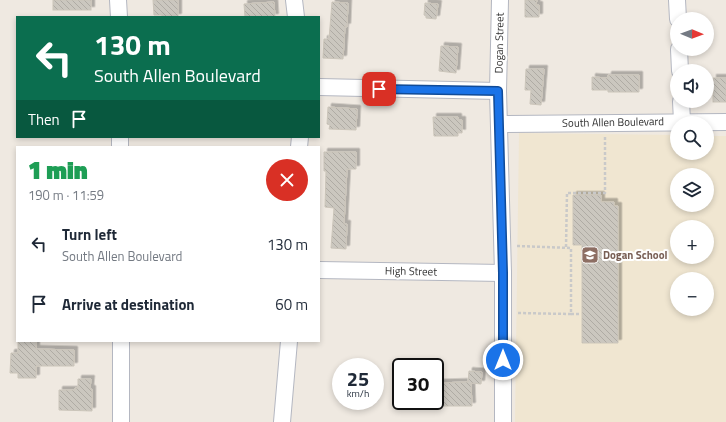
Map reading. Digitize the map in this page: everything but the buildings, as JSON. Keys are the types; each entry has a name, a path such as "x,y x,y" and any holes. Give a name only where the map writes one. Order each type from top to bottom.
{"street":[{"path":"118,0 118,16"},
{"path":"294,0 296,16"},
{"name":"Dogan Street","path":"500,0 498,91 503,273 503,422"},
{"path":"678,0 678,12"},
{"path":"320,88 498,91"},
{"name":"South Allen Boulevard","path":"499,124 670,121"},
{"name":"South Allen Boulevard","path":"714,122 726,122"},
{"name":"High Street","path":"320,270 503,273"},
{"path":"121,342 121,422"},
{"path":"282,422 289,342"}],"path":[{"path":"566,247 567,193 605,193 605,123"},
{"path":"502,246 572,248 571,314"},
{"path":"503,313 581,314"}],"shaded area":[{"path":"519,133 670,135 670,160 714,160 714,136 726,136 726,422 515,422"}],"place":[{"name":"Dogan School","path":"590,255"}],"route":[{"path":"379,89 498,91 503,273 503,360"}]}
